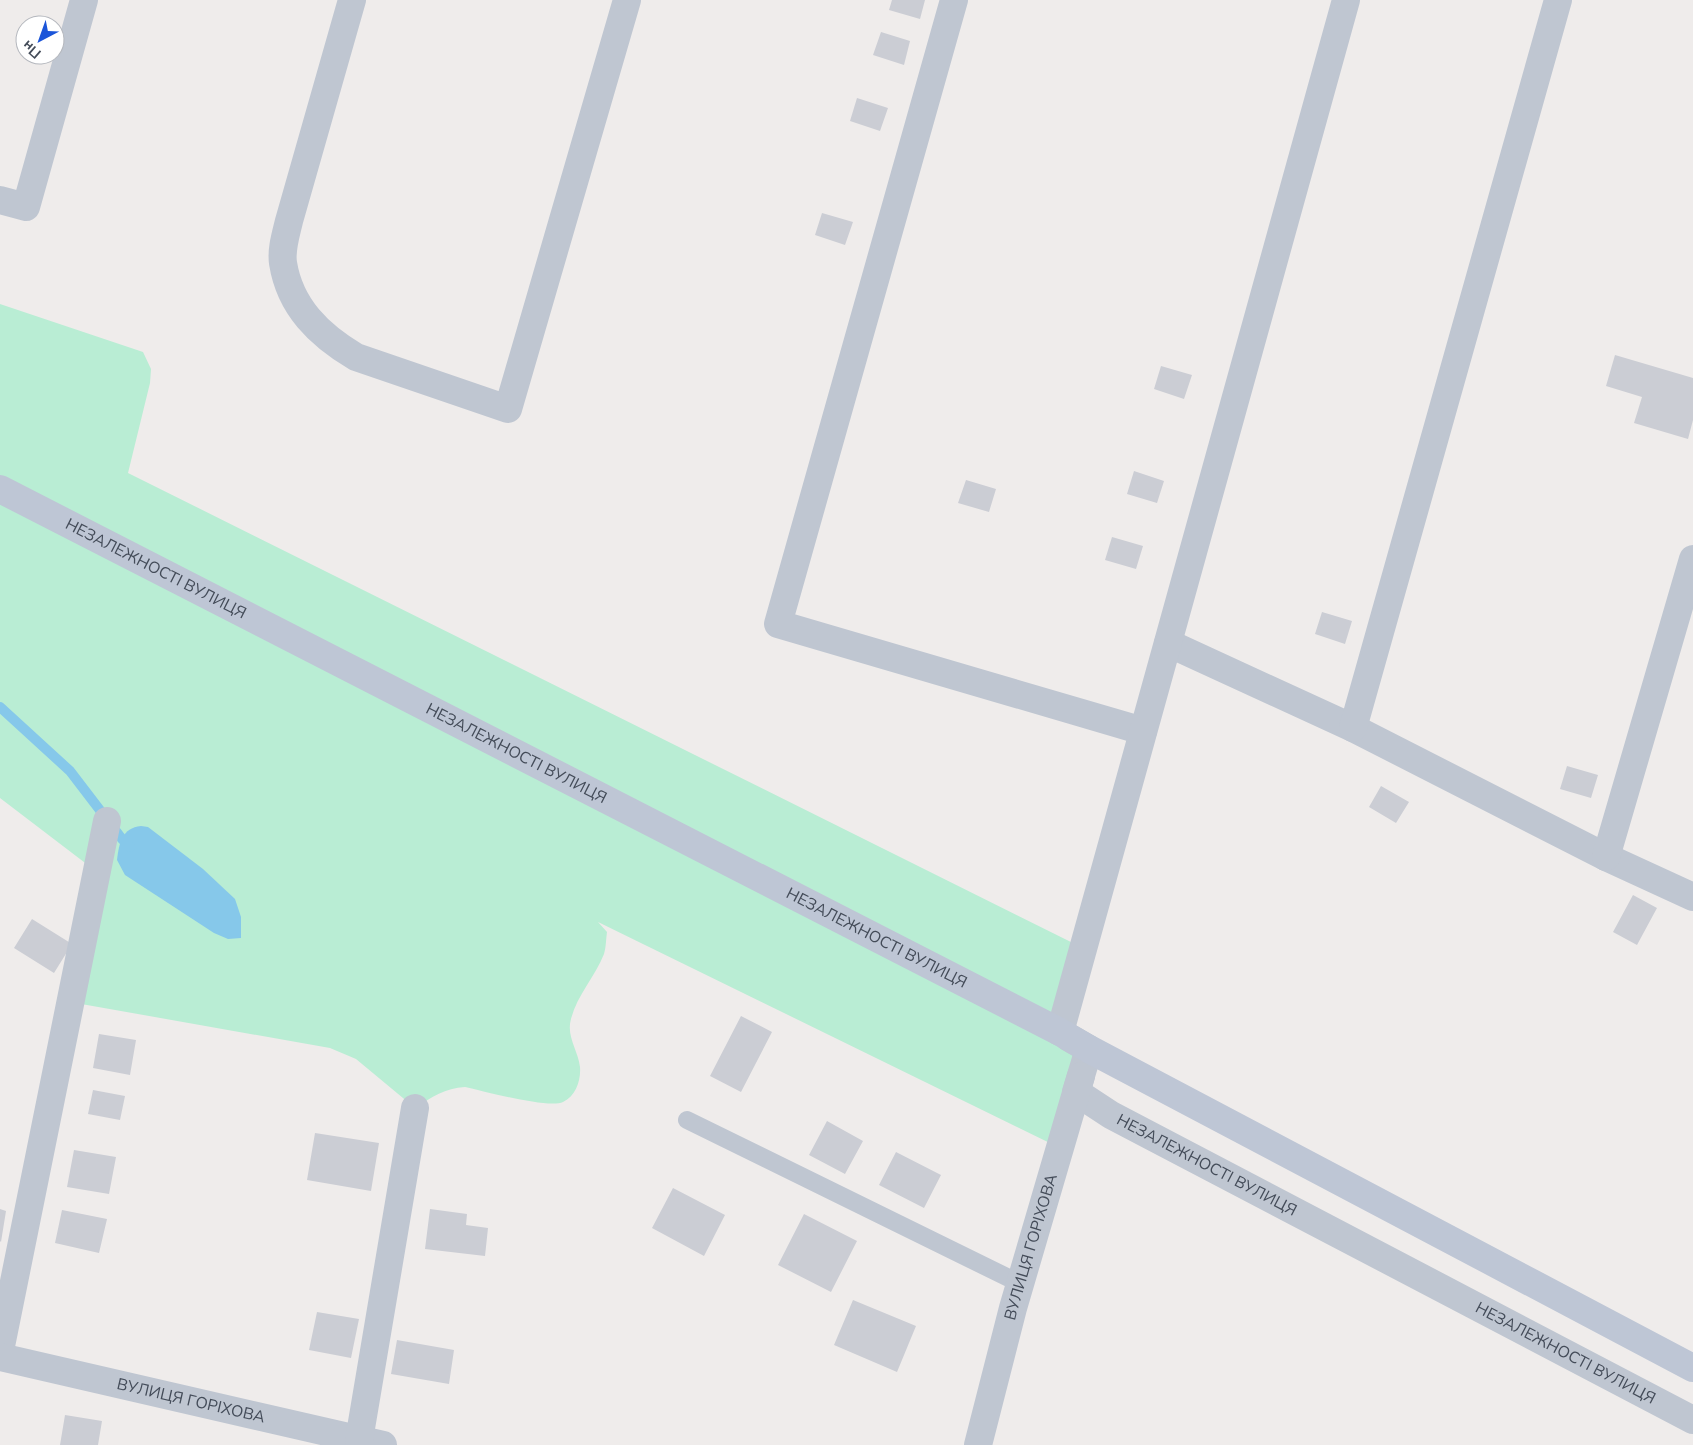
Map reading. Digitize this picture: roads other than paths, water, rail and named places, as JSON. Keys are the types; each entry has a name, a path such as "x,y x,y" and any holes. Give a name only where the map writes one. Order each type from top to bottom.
{"main road":[{"path":"1089,1049 1693,1368"}],"street":[{"path":"0,200 26,207 84,0"},
{"path":"352,0 287,228 283,262 290,286 302,309 316,328 335,344 356,357 508,409 627,0"},
{"path":"954,0 778,624 1143,731"},
{"path":"1060,1032 1346,0"},
{"path":"1353,728 1558,0"},
{"name":"НЕЗАЛЕЖНОСТІ ВУЛИЦЯ","path":"0,489 1060,1032 1089,1049"},
{"path":"1606,857 1693,559"},
{"path":"1168,643 1353,728 1606,857 1693,897"},
{"path":"0,1350 107,821"},
{"path":"1076,1092 1089,1049"},
{"name":"НЕЗАЛЕЖНОСТІ ВУЛИЦЯ","path":"1076,1092 1111,1115 1693,1420"},
{"name":"ВУЛИЦЯ ГОРІХОВА","path":"978,1445 1013,1308 1076,1092"},
{"path":"371,1442 415,1108"},
{"name":"ВУЛИЦЯ ГОРІХОВА","path":"0,1357 371,1442"}],"lane":[{"path":"687,1120 1021,1284"}],"water":[{"path":"135,827 148,827 203,869 235,899 241,917 241,938 228,939 214,933 125,875 117,860 120,842 126,833"}],"waterway":[{"path":"0,707 70,771 130,847"}]}
